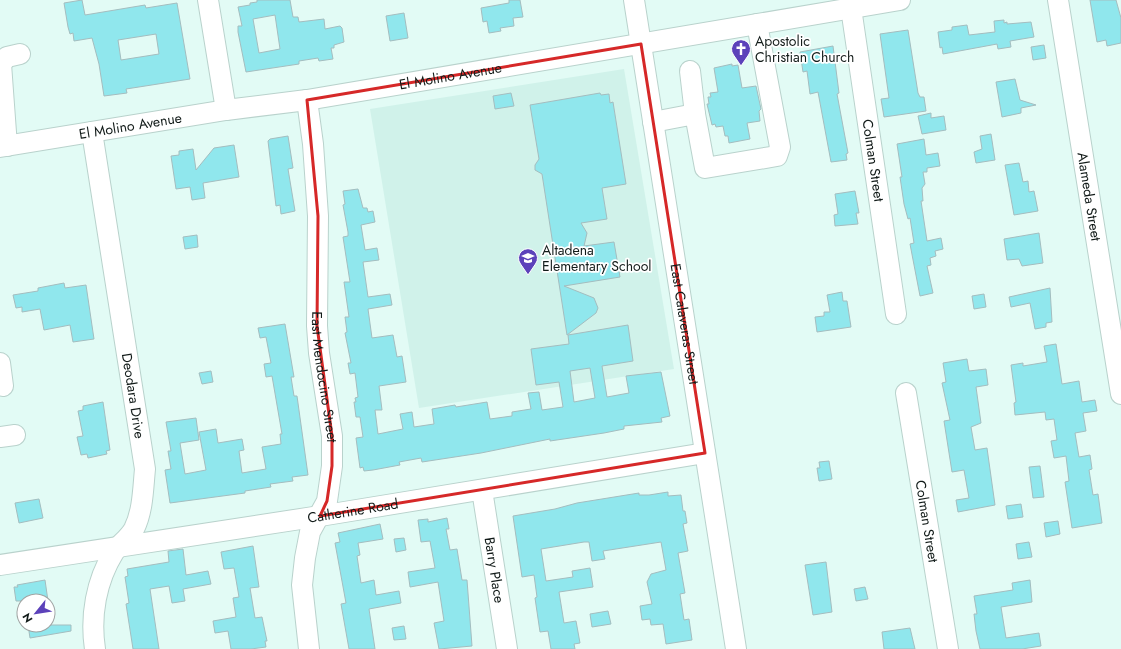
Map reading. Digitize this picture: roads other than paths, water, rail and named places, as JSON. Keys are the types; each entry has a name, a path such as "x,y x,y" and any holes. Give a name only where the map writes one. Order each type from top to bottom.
{"street":[{"path":"208,0 226,110"},
{"name":"East Calaveras Street","path":"634,0 736,649"},
{"name":"El Molino Avenue","path":"3,146 226,110 307,100 757,24 808,7 851,8 879,2 900,0"},
{"name":"Alameda Street","path":"1058,0 1117,337 1121,394"},
{"name":"Colman Street","path":"851,8 896,314"},
{"path":"690,71 695,114 705,168 777,156 780,147 757,24"},
{"path":"3,146 1,64 7,56 20,54"},
{"name":"East Mendocino Street","path":"307,100 313,144 318,216 317,326 332,436 332,466 327,501 310,532 302,585 309,649"},
{"path":"653,122 695,114"},
{"name":"Deodara Drive","path":"92,132 145,469 140,513 134,530 118,547 104,567 97,592 93,616 95,649"},
{"path":"0,363 3,386"},
{"name":"Colman Street","path":"906,393 948,649"},
{"name":"Catherine Road","path":"0,565 320,516 705,453"},
{"name":"Barry Place","path":"482,490 507,649"}],"place":[{"name":"Apostolic Christian Church","path":"741,66"},
{"name":"Altadena Elementary School","path":"528,275"}]}
